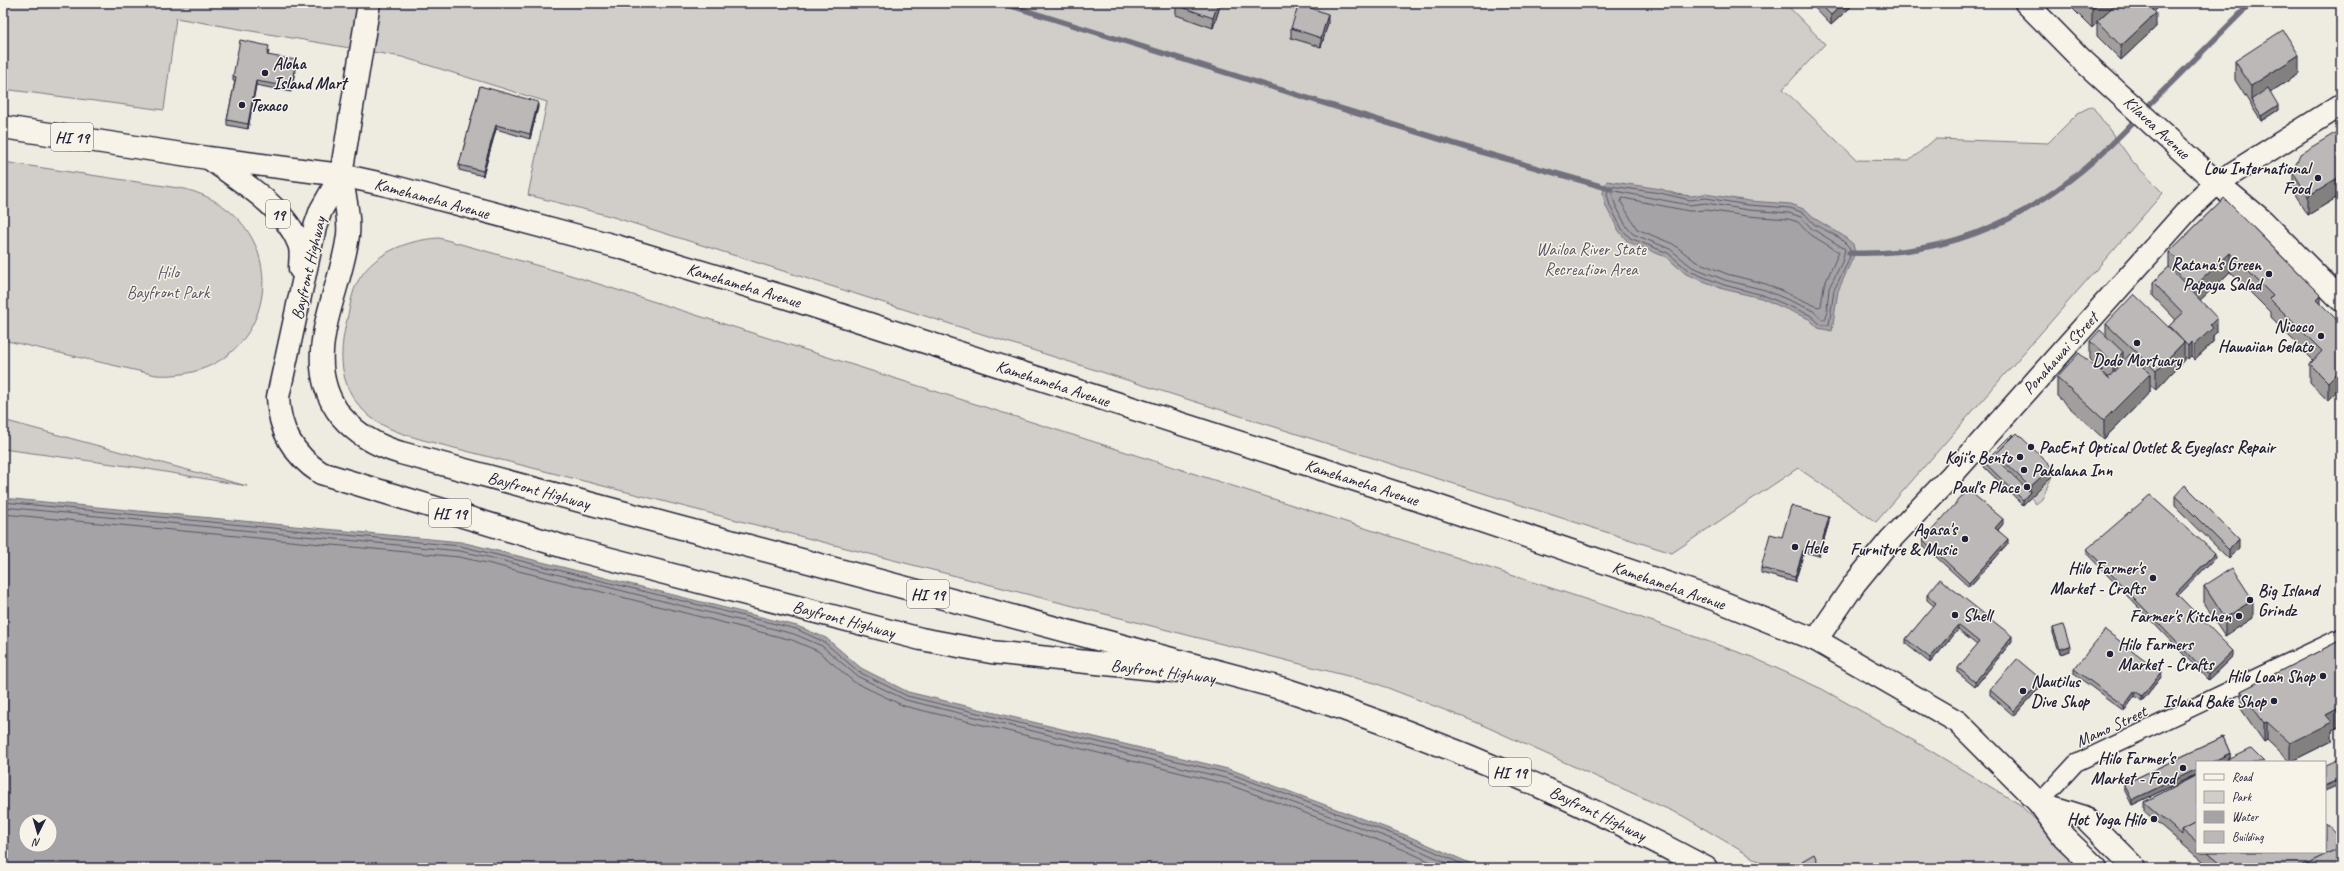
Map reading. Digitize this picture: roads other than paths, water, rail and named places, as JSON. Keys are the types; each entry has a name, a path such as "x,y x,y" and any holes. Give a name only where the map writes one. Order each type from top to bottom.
{"main road":[{"path":"341,175 369,3"},
{"name":"Kilauea Avenue","path":"2026,3 2082,60 2164,133 2217,183 2263,221 2341,300"},
{"name":"Ponahawai Street","path":"1816,640 1855,583 1891,539 1951,476 2188,210 2217,183 2341,105"},
{"name":"Kamehameha Avenue","path":"3,128 208,158 341,175 387,185 619,247 788,298 1431,504 1714,599 1816,640 1958,722 2039,803 2064,837 2096,868"},
{"name":"19","path":"208,158 261,196 289,226 300,245 302,296"},
{"name":"Bayfront Highway","path":"341,175 321,210 315,227 302,296 278,397 280,420 295,451 311,467 332,478 568,548 935,642 991,652 1162,669 1284,689"},
{"name":"Bayfront Highway","path":"341,175 347,211 348,234 342,268 326,319 323,338 322,381 336,410 346,422 371,442 409,456 1284,689 1373,718 1509,771 1644,835 1706,868"},
{"name":"Kamehameha Avenue","path":"2039,803 2084,817 2135,868"}],"street":[{"name":"Mamo Street","path":"2039,803 2076,763 2341,637"}],"water":[{"path":"1607,181 1661,189 1676,194 1691,196 1705,194 1749,201 1791,204 1806,210 1817,220 1842,235 1853,244 1855,253 1838,291 1832,331 1818,328 1809,319 1761,298 1723,289 1686,274 1666,257 1628,242 1619,231 1606,207 1603,194"},
{"path":"3,498 461,542 490,549 797,626 826,638 861,668 908,692 1232,770 1408,836 1481,868 3,868"}],"waterway":[{"path":"1002,3 1481,152 1611,189"},
{"path":"2144,110 2251,3"},
{"path":"1849,253 1892,252 1933,246 1972,235 2009,219 2044,199 2077,175 2138,117"}],"place":[{"name":"Aloha Island Mart","path":"265,73"},
{"name":"Texaco","path":"242,105"},
{"name":"Low International Food","path":"2318,178"},
{"name":"Ratana's Green Papaya Salad","path":"2269,274"},
{"name":"Nicoco Hawaiian Gelato","path":"2321,336"},
{"name":"Dodo Mortuary","path":"2137,343"},
{"name":"PacEnt Optical Outlet & Eyeglass Repair","path":"2031,447"},
{"name":"Koji's Bento","path":"2020,457"},
{"name":"Pakalana Inn","path":"2024,470"},
{"name":"Paul's Place","path":"2027,487"},
{"name":"Agasa's Furniture & Music","path":"1965,539"},
{"name":"Hele","path":"1795,547"},
{"name":"Hilo Farmer's Market - Crafts","path":"2153,578"},
{"name":"Big Island Grindz","path":"2250,600"},
{"name":"Shell","path":"1955,615"},
{"name":"Farmer's Kitchen","path":"2239,616"},
{"name":"Hilo Farmers Market - Crafts","path":"2110,654"},
{"name":"Hilo Loan Shop","path":"2323,676"},
{"name":"Nautilus Dive Shop","path":"2023,691"},
{"name":"Island Bake Shop","path":"2274,701"},
{"name":"Hilo Farmer's Market - Food","path":"2183,768"},
{"name":"Hot Yoga Hilo","path":"2154,819"}],"park label":[{"name":"Wailoa River State Recreation Area","path":"1591,259"},
{"name":"Hilo Bayfront Park","path":"168,282"}]}
